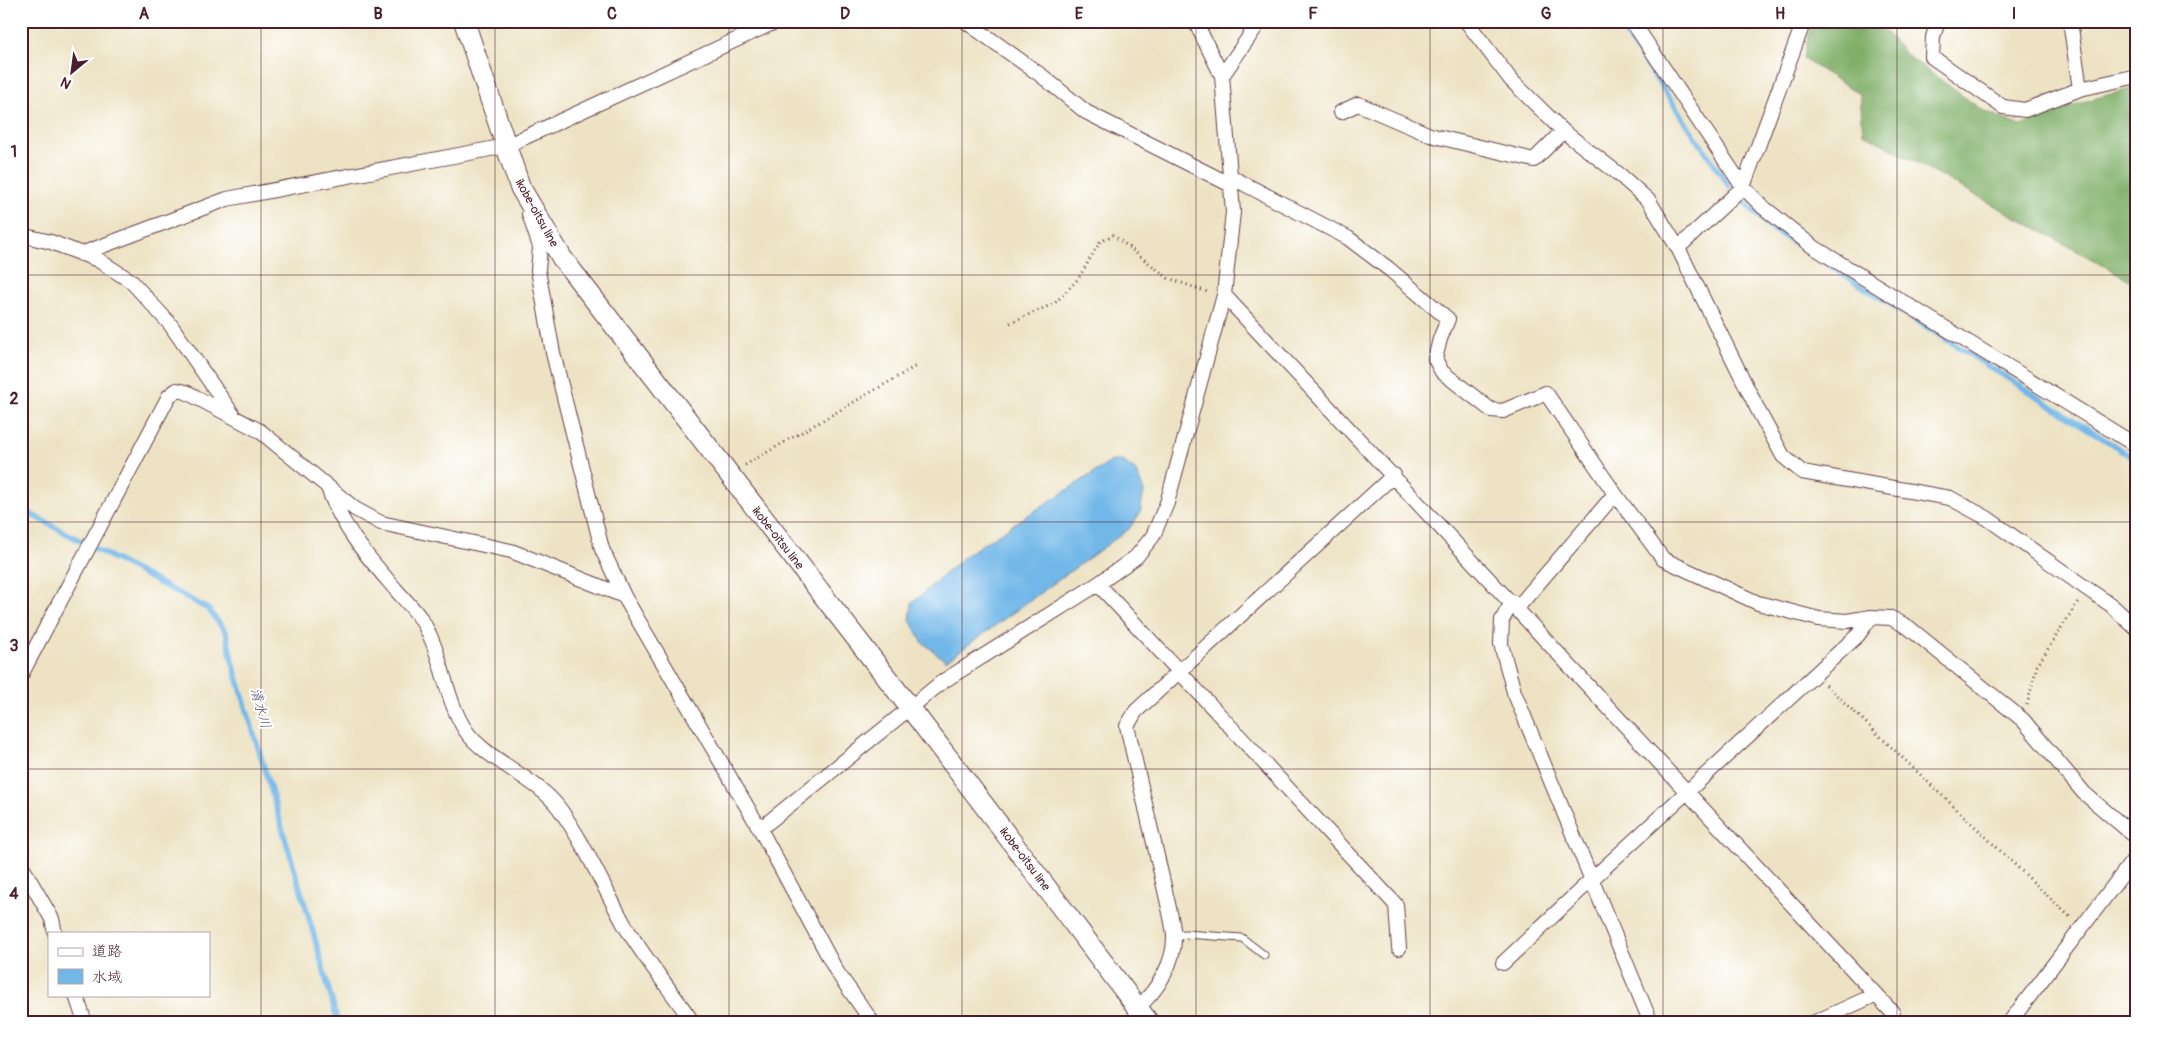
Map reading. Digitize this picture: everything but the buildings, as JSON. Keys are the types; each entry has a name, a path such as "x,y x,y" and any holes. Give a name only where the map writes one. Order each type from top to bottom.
{"main road":[{"name":"ikobe-oitsu line","path":"464,21 520,187 562,258 911,709 1144,1015"}],"street":[{"path":"81,254 227,199 506,146 777,21"},
{"path":"965,21 1042,76 1086,112 1348,238 1389,269 1448,319 1440,339 1435,360 1442,372 1491,410 1503,411 1546,392 1615,494 1663,559 1758,603 1819,619 1847,621 1871,617 1891,618 1908,627 2023,720 2084,793 2137,838"},
{"path":"760,830 942,682 1098,584 1136,557 1153,536 1167,503 1224,295 1233,212 1222,76 1195,21"},
{"path":"1222,76 1260,21"},
{"path":"1466,21 1511,80 1563,131 1620,175 1649,201 1678,248 1759,412 1783,456 1802,472 1950,498 1987,518 2110,605 2137,629"},
{"path":"1632,21 1743,187 1763,207 1812,246 2137,446"},
{"path":"1678,248 1743,187 1804,21"},
{"path":"1938,21 1933,37 1932,57 2003,107 2025,110 2080,89 2137,76"},
{"path":"2070,21 2080,89"},
{"path":"1341,112 1358,104 1430,135 1534,160 1563,131"},
{"path":"520,187 540,247 538,270 553,353 602,549 624,596 760,830 837,972 873,1023"},
{"path":"21,235 51,242 98,260 131,281 170,324 235,417"},
{"path":"1224,295 1394,475 1892,1012 1896,1023"},
{"path":"21,675 169,396 178,390 186,392 260,431 355,510 382,522 409,530 455,537 511,551 624,596"},
{"path":"1144,1015 1170,962 1174,936 1127,726 1136,711 1394,475"},
{"path":"328,487 336,512 358,545 421,619 433,641 440,669 466,732 480,745 528,780 558,807 595,868 625,925 694,1023"},
{"path":"1615,494 1502,620 1502,644 1514,692 1631,972 1650,1023"},
{"path":"1098,584 1396,905 1399,948"},
{"path":"1504,963 1591,880 1858,635 1871,617"},
{"path":"2009,1023 2137,855"},
{"path":"21,865 52,919 55,932"},
{"path":"1813,1023 1875,995"},
{"path":"76,996 85,1023"}],"lane":[{"path":"1174,936 1185,934 1242,938 1264,955"}],"path":[{"path":"1010,323 1055,304 1078,279 1100,242 1113,235 1168,278 1202,291 1224,295"},
{"path":"729,474 918,365"},
{"path":"2023,720 2037,666 2086,588"},
{"path":"1815,674 2081,928"}],"green space":[{"path":"1812,21 1875,21 1908,56 1982,110 2021,126 2086,101 2137,87 2137,284 1863,133 1860,94 1803,59"}],"water":[{"path":"1112,461 1123,461 1136,471 1144,491 1140,513 1129,529 946,661 922,642 910,620 912,603 966,555"}],"waterway":[{"path":"1617,21 1729,186"},
{"path":"1744,202 1772,229 2137,460"},
{"name":"清水川","path":"21,509 208,609 226,632 232,660 312,928 338,1023"}]}
